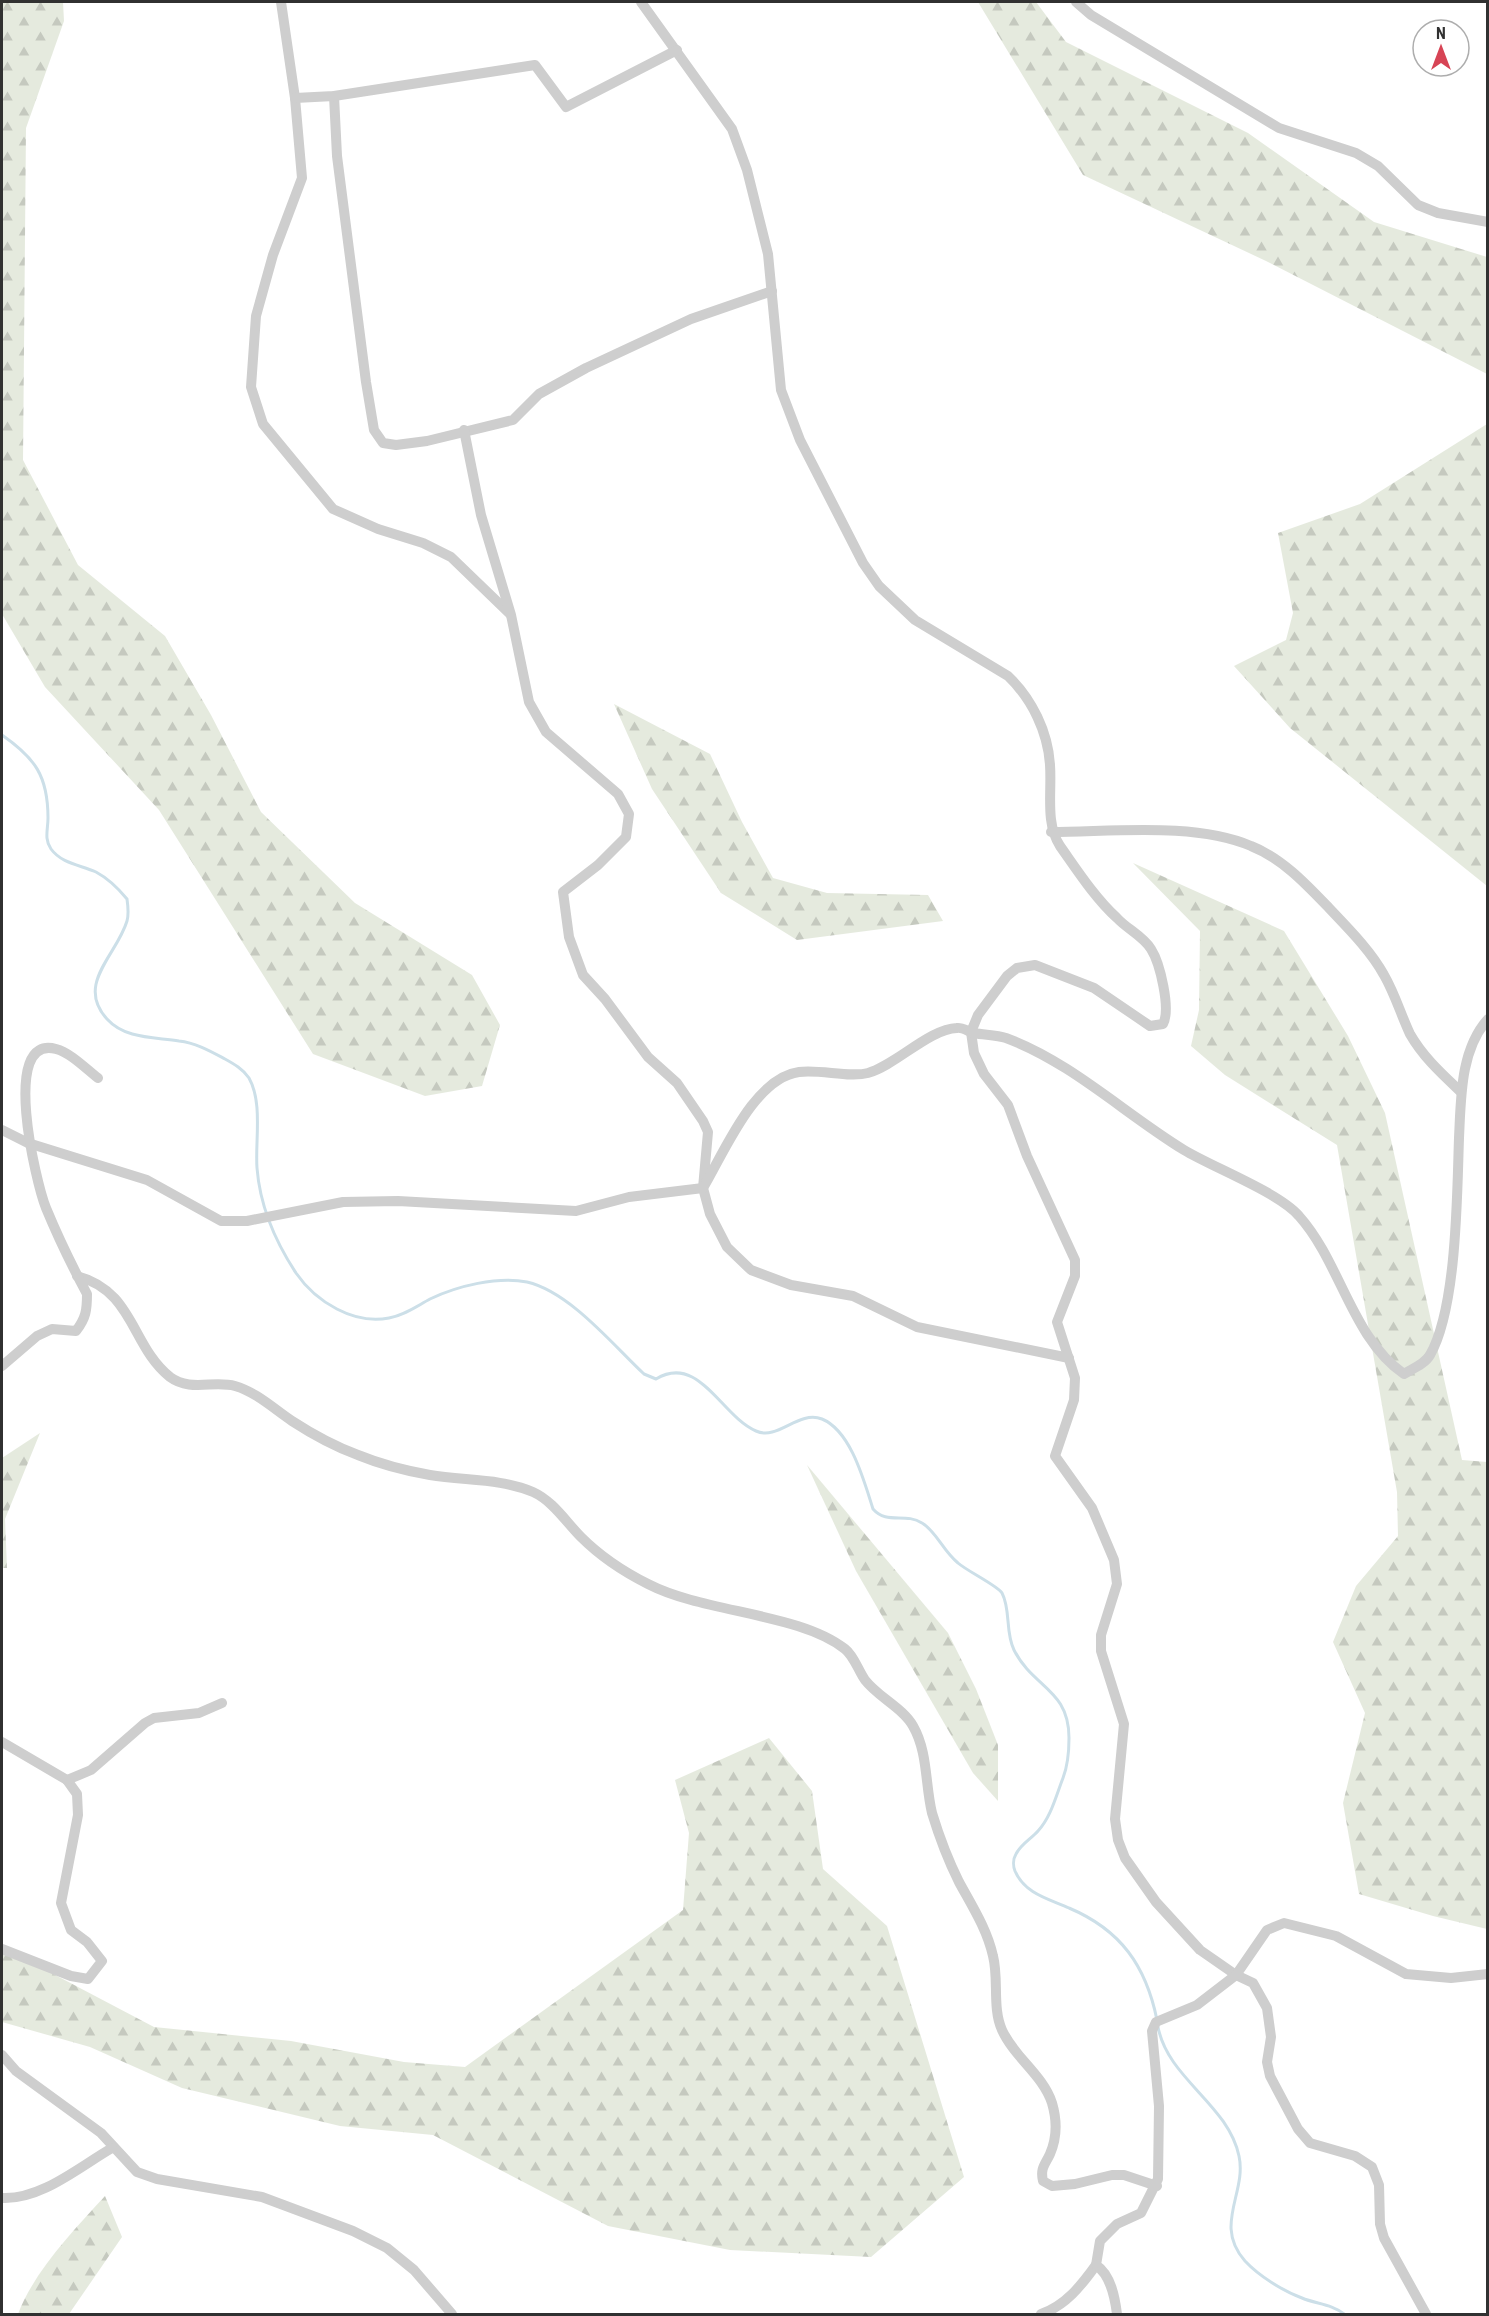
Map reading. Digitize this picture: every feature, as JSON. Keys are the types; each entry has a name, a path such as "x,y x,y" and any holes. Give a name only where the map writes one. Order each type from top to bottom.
{"street":[{"path":"280,2 295,99 302,178 273,255 256,316 251,387 263,424 333,509 378,530 423,543 451,557 510,615"},
{"path":"641,2 732,129 760,216 772,291 781,390 800,440 863,563 879,586 902,610 1008,676 1021,689 1045,734 1050,763 1051,832 1116,918 1152,950 1166,1004 1166,1017 1162,1024 1150,1026 1094,988 1035,965 1017,968 1007,976 978,1015 971,1032 974,1053 984,1074 1008,1105 1027,1156 1075,1260 1075,1276 1057,1322 1075,1378 1074,1400 1055,1456 1092,1508 1114,1560 1117,1584 1101,1635 1101,1651 1124,1724 1115,1819 1118,1840 1136,1877 1200,1950 1236,1975 1253,1983 1267,2008 1271,2037 1267,2062 1270,2076 1298,2129 1310,2143 1354,2156 1372,2167 1379,2185 1380,2224 1384,2238 1426,2314"},
{"path":"1076,2 1091,15 1279,128 1356,153 1378,166 1418,205 1438,213 1488,222"},
{"path":"295,99 334,96 534,65 566,107 676,50"},
{"path":"334,96 337,156 374,430 383,443 396,445 427,441 464,430 513,420 539,394 586,368 691,319 772,291"},
{"path":"464,430 481,515 510,615 529,702 546,732 618,794 629,814 626,837 598,865 563,892 569,937 583,975 605,999 648,1057 677,1083 703,1121 708,1132 703,1188 711,1214 727,1246 751,1270 790,1285 853,1296 916,1327 1070,1358"},
{"path":"1051,832 1203,834 1234,840 1269,855 1303,881 1349,929 1384,974 1411,1034 1427,1060 1461,1092"},
{"path":"703,1188 737,1127 756,1099 768,1087 797,1072 865,1074 884,1068 939,1034 957,1027 1005,1038 1062,1067 1184,1150 1298,1214 1318,1242 1374,1347 1391,1365 1404,1374 1429,1358 1438,1335 1445,1306 1452,1260 1461,1092 1475,1038 1488,1019"},
{"path":"2,1366 37,1336 52,1329 76,1331 86,1318 87,1294 45,1206 28,1143 23,1101 27,1069 34,1054 42,1049 57,1049 98,1078"},
{"path":"2,1130 28,1143 147,1179 221,1221 247,1221 343,1202 398,1201 576,1211 629,1197 703,1188"},
{"path":"77,1276 91,1280 116,1297 156,1362 172,1378 187,1385 234,1386 263,1400 295,1423 359,1455 429,1475 508,1484 535,1493 549,1501 583,1539 608,1560 650,1586 699,1604 786,1623 830,1639 848,1651 866,1680 912,1723 922,1748 932,1810 940,1835 957,1878 987,1934 994,1959 1000,2026 1012,2048 1040,2082 1051,2101 1056,2126 1054,2142 1040,2170 1043,2181 1052,2186 1124,2175 1156,2186"},
{"path":"67,1780 91,1770 154,1718 183,1716 222,1703"},
{"path":"2,1742 67,1780 77,1794 78,1815 62,1903 63,1911 71,1930 87,1942 102,1960 88,1979 71,1976 2,1949"},
{"path":"1041,2314 1057,2308 1083,2283 1096,2265 1100,2241 1117,2224 1141,2213 1156,2186 1159,2119 1154,2025 1173,2013 1197,2005 1236,1975 1267,1930 1284,1923 1336,1936 1406,1974 1451,1978 1488,1974"},
{"path":"2,2055 16,2071 101,2133 112,2148 136,2172 157,2179 262,2197 370,2239 414,2270 452,2314"},
{"path":"2,2198 15,2199 33,2194 112,2148"},
{"path":"1096,2265 1103,2270 1114,2296 1117,2314"}],"green space":[{"path":"2,2 63,2 64,21 26,128 23,460 78,565 165,636 211,715 261,812 355,903 472,975 500,1025 482,1086 425,1096 313,1054 159,810 45,687 2,614"},
{"path":"978,2 1036,2 1066,42 1248,133 1374,222 1487,257 1487,374 1266,261 1083,175"},
{"path":"1487,424 1487,886 1290,728 1234,666 1286,640 1293,613 1278,533 1360,504"},
{"path":"614,704 710,754 742,822 773,878 827,893 928,895 943,921 797,940 721,893 652,789"},
{"path":"1133,863 1284,931 1348,1036 1385,1113 1462,1460 1487,1462 1487,1929 1359,1894 1343,1803 1365,1713 1333,1642 1356,1586 1398,1536 1397,1492 1337,1145 1225,1075 1191,1046 1199,1010 1200,931"},
{"path":"40,1433 5,1519 7,1568 2,1568 2,1458"},
{"path":"807,1465 948,1633 976,1689 998,1745 998,1801 973,1773 856,1571"},
{"path":"769,1738 812,1791 823,1869 887,1926 964,2177 871,2257 730,2250 608,2226 433,2135 340,2126 182,2088 90,2047 2,2022 2,1947 154,2027 291,2041 404,2062 465,2067 683,1910 689,1833 675,1780"},
{"path":"105,2196 122,2237 69,2314 18,2314 34,2282 45,2267"}],"waterway":[{"path":"2,735 31,760 42,779 47,803 47,838 51,849 66,861 101,875 127,899 127,921 97,982 95,994 98,1006 107,1019 122,1030 140,1036 197,1045 232,1063 247,1075 256,1099 257,1168 265,1210 288,1261 304,1284 314,1293 337,1309 363,1318 376,1319 400,1315 441,1294 478,1283 516,1280 543,1288 575,1308 644,1374 656,1379 671,1373 685,1374 697,1380 743,1423 756,1431 772,1432 796,1421 813,1417 832,1425 849,1445 873,1509 878,1514 890,1518 909,1518 922,1523 958,1563 1002,1593 1014,1650 1022,1663 1057,1699 1063,1709 1069,1738 1066,1768 1053,1806 1043,1825 1016,1854 1015,1871 1019,1879 1031,1890 1087,1917 1117,1939 1138,1967 1146,1983 1157,2020"},
{"path":"1158,2027 1173,2062 1223,2121 1233,2138 1239,2156 1240,2170 1231,2222 1236,2248 1251,2267 1272,2282 1295,2295 1334,2308 1344,2314"}]}
